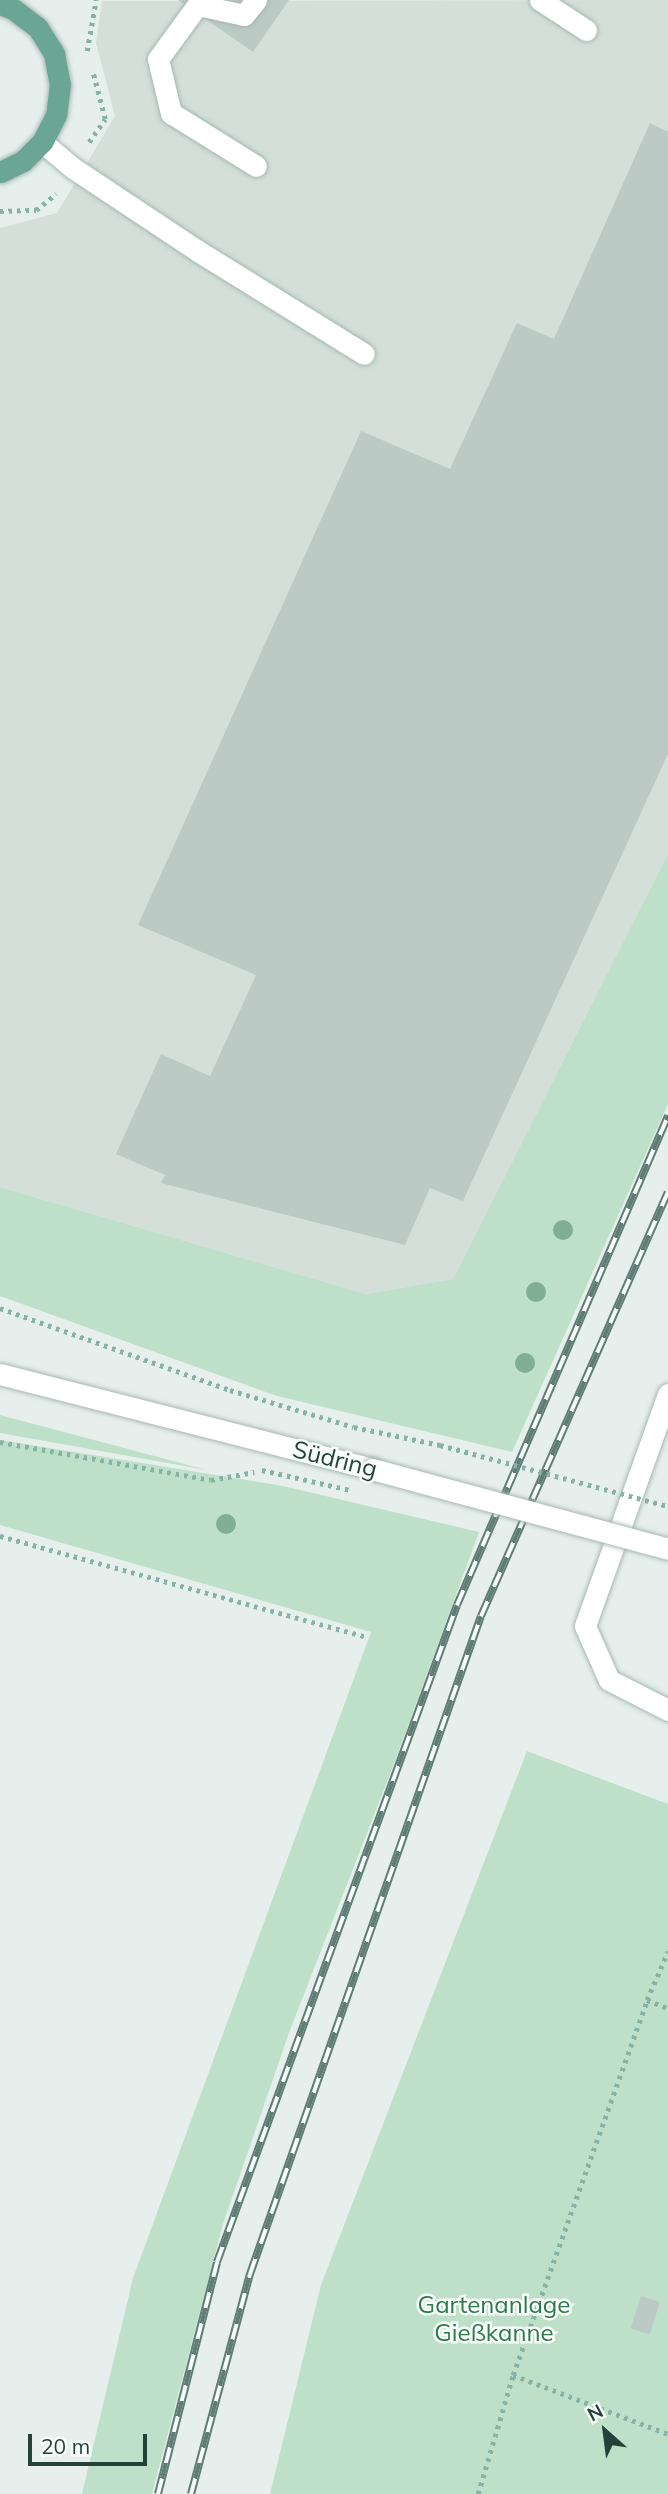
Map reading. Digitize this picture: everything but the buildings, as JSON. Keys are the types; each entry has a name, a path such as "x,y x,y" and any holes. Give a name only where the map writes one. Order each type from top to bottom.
{"main road":[{"path":"0,172 23,161 42,142 56,115 60,84 54,54 38,27 11,4"}],"street":[{"path":"256,0 244,15 200,3 158,59 171,113 256,166"},
{"path":"540,0 586,30"},
{"path":"42,142 73,168 198,251 364,354"},
{"name":"Südring","path":"0,1374 372,1469 668,1549"},
{"path":"668,1394 585,1626 609,1680 668,1710"}],"path":[{"path":"0,1308 230,1390 354,1427 440,1445 668,1506"},
{"path":"0,1442 211,1480 262,1470"},
{"path":"0,1536 367,1637"},
{"path":"478,2494 513,2375 668,1951"},
{"path":"648,2000 668,2008"},
{"path":"513,2375 668,2434"}],"shaded area":[{"path":"668,0 668,853 453,1279 366,1294 0,1187 0,228 57,213 115,116 96,43 102,1"}],"green space":[{"path":"668,853 668,1104 512,1452 277,1396 0,1296 0,1187 366,1294 453,1279"},
{"path":"0,1415 207,1470 0,1433"},
{"path":"0,1440 283,1486 479,1532 394,1764 290,2030 223,2224 152,2494 82,2494 133,2278 371,1632 0,1525"},
{"name":"Gartenanlage Gießkanne","path":"527,1751 668,1804 668,2494 270,2494 321,2285"}],"railway":[{"path":"158,2494 217,2262 457,1605 668,1116"},
{"path":"191,2494 250,2274 481,1616 668,1192"}]}
